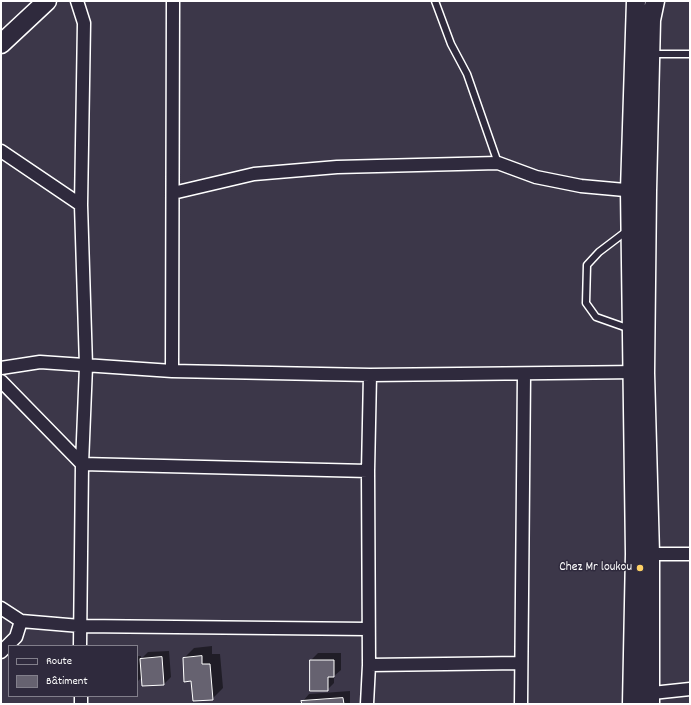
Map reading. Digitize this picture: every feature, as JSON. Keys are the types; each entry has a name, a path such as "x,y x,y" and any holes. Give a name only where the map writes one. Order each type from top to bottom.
{"main road":[{"path":"1,44 46,1"},
{"path":"636,1 642,554 641,699"},
{"path":"639,372 632,330 630,228 639,191 650,54 651,20 655,1"}],"street":[{"path":"77,1 84,23 81,205 86,366 82,464 80,645"},
{"path":"172,371 173,1"},
{"path":"1,151 81,205"},
{"path":"173,193 254,174 336,167 498,163 536,177 582,186 639,191"},
{"path":"1,368 40,362 172,371 370,375 639,372"},
{"path":"521,704 524,374"},
{"path":"367,704 369,665 368,471 370,375"},
{"path":"1,381 82,464 368,471"},
{"path":"642,554 690,554"},
{"path":"1,608 21,621 80,626 368,629"},
{"path":"1,652 16,637 21,621"},
{"path":"369,665 521,663"},
{"path":"641,699 690,689"}],"lane":[{"path":"435,1 451,44 467,74 498,163"},
{"path":"650,54 690,54"},
{"path":"630,228 599,252 587,265 586,303 596,317 632,330"}],"building":[{"path":"202,656 202,664 210,664 213,700 193,701 191,681 184,682 183,658"},
{"path":"162,657 164,685 142,686 140,659"},
{"path":"310,660 334,660 334,677 328,677 328,691 310,691"},
{"path":"343,698 344,704 302,704 301,701"}],"place":[{"name":"Chez Mr loukou","path":"640,568"}]}
